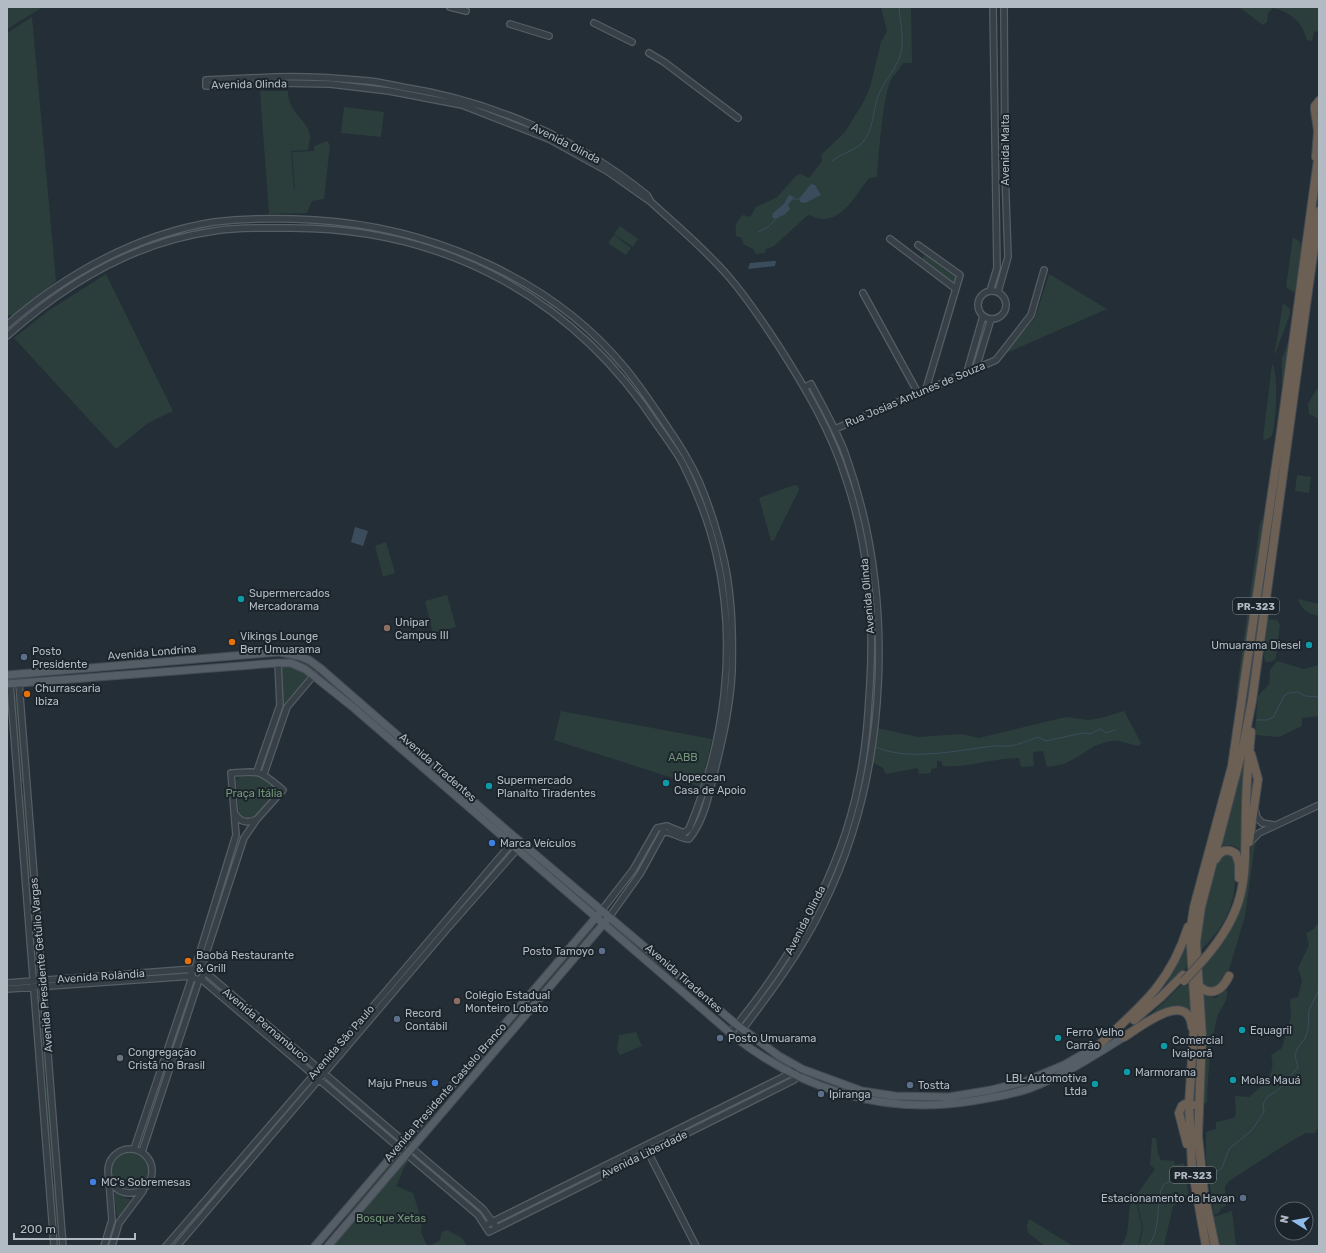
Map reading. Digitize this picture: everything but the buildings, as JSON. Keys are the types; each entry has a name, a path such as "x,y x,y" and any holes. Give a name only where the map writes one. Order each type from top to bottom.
{"highway":[{"path":"1313,198 1318,131 1315,110 1319,101"},
{"name":"PR-323","path":"1206,1246 1192,1167 1195,1012 1190,933 1194,907 1232,766 1281,431 1319,152"},
{"name":"PR-323","path":"1215,1246 1204,1194 1198,1136 1193,1106 1202,1036 1196,942 1201,907 1243,748 1252,701 1319,211"},
{"path":"1246,863 1246,778 1252,701"},
{"path":"1124,1037 1220,940 1234,916 1242,894 1258,779 1251,755 1250,741"},
{"path":"1204,957 1230,915 1235,901 1239,873 1239,864 1236,854 1228,850 1220,852 1209,877"},
{"path":"1099,1045 1148,1000 1161,983 1179,951 1194,907"},
{"path":"1199,986 1205,991 1215,992 1224,985 1229,976"},
{"path":"1099,1045 1145,1012 1183,978"},
{"path":"1124,1037 1163,1013 1170,1010 1181,1011 1187,1015 1192,1022 1193,1057"}],"main road":[{"name":"Avenida Londrina","path":"11,674 279,652 299,656"},
{"path":"278,663 279,652"},
{"path":"250,655 250,665"},
{"name":"Avenida Tiradentes","path":"299,656 314,663 516,838 610,916 740,1028 799,1067 848,1087 890,1095 954,1104 1021,1091 1124,1037"},
{"name":"Avenida Londrina","path":"8,684 278,663 297,665"},
{"name":"Avenida Tiradentes","path":"297,665 314,675 736,1038 798,1077 855,1098 888,1104 928,1101 977,1093 1026,1081 1073,1065 1099,1045"},
{"path":"34,682 39,677 40,671"},
{"path":"8,684 11,674"},
{"name":"Avenida Presidente Castelo Branco","path":"315,1246 602,910"},
{"name":"Avenida Presidente Castelo Branco","path":"328,1246 610,916"},
{"path":"589,925 595,926 596,932"},
{"path":"977,1093 978,1100"},
{"path":"888,1104 890,1095"},
{"path":"429,1112 437,1119"}],"street":[{"path":"450,7 466,11"},
{"name":"Avenida Malta","path":"990,291 997,268 993,7"},
{"name":"Avenida Malta","path":"998,292 1008,257 1005,170 1004,7"},
{"path":"594,23 632,42"},
{"path":"510,24 549,36"},
{"path":"649,53 664,62 738,118"},
{"name":"Avenida Olinda","path":"516,122 463,100 371,81 276,77 206,80 206,86 302,83 330,84 399,93 462,105 551,134 603,165 647,195 651,202 698,245 728,276 756,312 805,387 828,433 846,479 854,507 866,572 871,615 868,710 863,757 857,792 844,834 816,902 791,950 740,1028"},
{"path":"399,93 400,86"},
{"path":"7,325 29,307 66,281 113,254 168,234 212,223 235,220 297,219 354,224 409,235 456,250 485,262 524,283 578,321 620,362 656,410 688,459 710,511 722,550 730,592 733,624 731,689 727,725 710,790 699,822 689,839 667,831 663,832 640,874 610,916"},
{"path":"7,336 63,291 119,260 146,248 207,232 236,228 304,227 365,233 434,250 482,268 515,286 545,306 605,358 619,373 650,414 682,464 712,540 722,588 726,625 725,690 721,725 704,788 687,832 684,833 667,826 657,828 633,870 602,910"},
{"path":"890,239 956,289"},
{"path":"918,245 960,275 926,389"},
{"path":"482,268 485,262"},
{"name":"Rua Josias Antunes de Souza","path":"835,429 996,360 1031,315 1044,270"},
{"path":"990,291 998,292 1006,301 1005,310 999,317 990,319 980,312 978,303 982,295 990,291"},
{"path":"863,293 918,393"},
{"path":"545,306 549,300"},
{"path":"29,307 34,314"},
{"path":"966,372 984,316"},
{"path":"976,368 990,319"},
{"name":"Avenida Olinda","path":"740,1028 786,971 824,905 842,862 858,815 870,764 876,711 878,614 861,510 852,473 835,429 810,384 805,387"},
{"path":"257,771 280,705 278,663"},
{"path":"264,774 287,707 314,675"},
{"name":"Avenida Presidente Getúlio Vargas","path":"19,683 63,1246"},
{"name":"Avenida Presidente Getúlio Vargas","path":"8,684 11,696 54,1246"},
{"path":"11,696 14,694 20,695"},
{"path":"280,705 287,707"},
{"path":"134,1149 192,976 191,972 198,969 244,838 257,819 283,790 264,774 257,771 231,773 236,815 236,835 198,969"},
{"path":"1249,844 1255,835 1319,805"},
{"path":"1254,806 1257,817 1262,823 1276,825"},
{"path":"236,815 245,822 250,822 257,819"},
{"path":"236,835 244,838"},
{"name":"Avenida São Paulo","path":"166,1246 516,838"},
{"name":"Avenida São Paulo","path":"177,1246 523,843"},
{"path":"142,1152 200,979 203,976 198,969"},
{"name":"Avenida Rolândia","path":"7,989 42,983 198,969"},
{"name":"Avenida Pernambuco","path":"198,969 483,1209 494,1221"},
{"name":"Avenida Rolândia","path":"42,983 192,976"},
{"name":"Avenida Pernambuco","path":"192,976 200,979 478,1215 486,1225 489,1232"},
{"name":"Avenida Rolândia","path":"7,982 34,984"},
{"path":"730,1033 740,1028"},
{"path":"736,1038 740,1028"},
{"path":"791,1073 799,1067"},
{"path":"798,1077 799,1067"},
{"name":"Avenida Liberdade","path":"489,1232 791,1073"},
{"name":"Avenida Liberdade","path":"666,1139 798,1077"},
{"path":"104,1246 112,1220 108,1176 109,1165 115,1154 122,1150 134,1149 142,1152 149,1159 153,1169 151,1179 119,1223 112,1246"},
{"path":"647,1149 696,1246"},
{"name":"Avenida Liberdade","path":"486,1225 647,1149"},
{"path":"425,1171 430,1165"},
{"path":"108,1176 113,1185 124,1193 137,1192 146,1187"},
{"path":"112,1220 119,1223"},
{"path":"494,1221 497,1228"}],"green space":[{"path":"7,7 43,7 7,29"},
{"path":"881,7 911,7 912,63 903,63 892,78 889,87 883,111 877,177 869,178 855,198 837,215 831,218 823,219 808,215 774,246 766,249 765,253 756,254 753,249 743,244 742,238 736,236 737,222 743,215 750,217 756,207 777,197 797,175 801,174 809,178 822,161 821,155 845,132 864,101 870,87 881,42 887,31"},
{"path":"1239,7 1319,7 1319,31 1314,32 1312,41 1307,40 1299,23 1285,12 1273,8 1268,13 1267,22 1263,25"},
{"path":"32,17 56,281 13,315 7,315 7,33"},
{"path":"260,91 288,91 289,99 295,112 309,131 310,137 308,150 291,151 294,189 292,152 314,151 314,146 327,141 330,145 324,199 312,201 307,213 269,214"},
{"path":"344,107 384,112 381,137 341,133"},
{"path":"1319,178 1319,208 1251,696 1237,767 1202,895 1195,928 1194,950 1200,1020 1194,1103 1192,1102 1198,1020 1191,950 1193,929 1199,899 1226,799 1247,695"},
{"path":"308,223 339,225 370,230 430,244 429,247 371,232 308,226"},
{"path":"230,224 230,226 192,232 121,256 121,254 182,233"},
{"path":"620,226 638,239 633,247 614,234"},
{"path":"614,235 631,248 626,255 608,243"},
{"path":"1293,237 1300,242 1301,248 1295,293 1286,287"},
{"path":"924,250 958,275 955,285 923,261"},
{"path":"106,274 173,411 148,423 116,449 14,338 48,311"},
{"path":"1049,274 1107,309 1004,354 1035,318"},
{"path":"1283,303 1290,309 1290,314 1274,357"},
{"path":"550,304 593,340 620,366 618,368 592,342 549,306"},
{"path":"1289,339 1282,394 1282,359"},
{"path":"1272,364 1276,377 1276,410 1272,436 1266,440 1263,439"},
{"path":"1319,389 1319,419 1309,414 1308,404 1316,390"},
{"path":"1297,475 1311,477 1309,493 1295,491"},
{"path":"794,485 798,486 799,490 774,540 771,541 759,498"},
{"path":"1263,518 1240,695 1238,696 1236,695 1260,523"},
{"path":"386,542 395,573 383,577 375,546"},
{"path":"447,595 456,627 433,633 425,601"},
{"path":"1298,599 1319,604 1319,616 1312,614 1301,606"},
{"path":"1269,619 1277,620 1280,625 1276,657 1270,662 1265,661 1264,657 1267,621"},
{"path":"295,657 310,663 354,702 351,703 313,671 295,661"},
{"path":"1277,661 1304,669 1319,665 1319,716 1302,718 1302,726 1279,737 1256,735 1255,731 1258,696 1269,684 1270,670"},
{"path":"291,665 309,675 284,704 282,703 281,666"},
{"path":"14,694 17,695 24,781 21,783"},
{"name":"AABB","path":"561,711 712,739 701,787 554,740"},
{"path":"1124,711 1141,743 1139,746 1119,741 1105,742 1093,747 1066,763 1047,767 1043,751 1033,752 1034,766 1021,767 1019,758 1009,758 962,766 943,766 941,761 937,761 937,768 931,769 931,773 919,774 918,768 886,774 883,768 872,762 877,728 918,737 961,734 979,738 1066,717 1088,720 1101,718"},
{"path":"1246,744 1243,853 1238,848 1233,846 1227,845 1220,847"},
{"name":"Praça Itália","path":"261,776 276,788 277,792 253,819 246,820 239,816 236,780 240,777"},
{"path":"22,795 25,795 30,879 27,877"},
{"path":"1264,833 1255,844 1245,916 1229,970 1224,982 1215,990 1202,984 1199,969 1219,947 1232,927 1244,896 1252,843"},
{"path":"1227,853 1235,858 1236,873 1233,898 1229,910 1218,931 1199,952 1199,930 1216,862 1219,857"},
{"path":"31,891 33,892 38,973 36,974 29,893"},
{"path":"1319,921 1319,1125 1315,1133 1306,1133 1288,1143 1229,1181 1225,1187 1226,1206 1221,1208 1219,1213 1214,1215 1206,1157 1206,1132 1216,1129 1216,1122 1234,1118 1236,1114 1235,1096 1249,1097 1268,1079 1272,1068 1271,1055 1282,1048 1291,1017 1290,999 1298,997 1302,981 1298,968 1309,945 1306,933 1314,929"},
{"path":"592,926 594,928 587,938 537,997 535,997 534,995"},
{"path":"1186,945 1187,967 1152,1002 1167,983"},
{"path":"1189,978 1193,1017 1179,1009 1169,1007 1159,1011 1145,1020"},
{"path":"194,983 168,1063 166,1065 191,984"},
{"path":"1226,989 1226,1000 1218,1015 1211,1049 1207,1102 1200,1106 1203,994 1208,997 1216,998"},
{"path":"38,992 40,992 46,1070 43,1072"},
{"path":"524,1005 528,1007 477,1067 475,1066 474,1064"},
{"path":"636,1032 642,1046 620,1055 617,1050 619,1035"},
{"path":"44,1089 49,1089 55,1167 52,1169"},
{"path":"1152,1138 1156,1138 1158,1154 1161,1160 1174,1161 1175,1165 1184,1163 1189,1198 1173,1206 1164,1246 1139,1246 1143,1229 1138,1204 1132,1201 1155,1169 1150,1165"},
{"path":"130,1150 145,1156 151,1171 145,1186 130,1192 115,1186 109,1171 115,1156"},
{"path":"249,1152 252,1155 199,1218 196,1215"},
{"path":"398,1153 400,1156 349,1217 346,1217"},
{"name":"Bosque Xetas","path":"406,1160 408,1162 396,1186 413,1193 422,1222 421,1232 427,1246 332,1246"},
{"path":"55,1183 60,1246 57,1246 52,1185"},
{"path":"116,1193 133,1200 119,1218 117,1216 114,1194"},
{"path":"1131,1202 1137,1205 1142,1228 1138,1246 1120,1246 1126,1237"},
{"path":"1232,1211 1236,1246 1219,1246 1213,1217"},
{"path":"1029,1219 1073,1246 1045,1246 1028,1233 1027,1225"},
{"name":"Bosque Xetas","path":"447,1230 462,1238 467,1246 430,1246 440,1240 442,1232"}],"water":[{"path":"811,184 815,185 821,195 805,203 800,202 799,199"},
{"path":"789,195 794,197 788,205 790,209 784,215 774,219 772,216 773,213 784,204"},
{"path":"776,261 775,266 748,269 750,263"},
{"path":"355,527 368,531 363,546 351,542"}],"waterway":[{"path":"832,161 860,145 869,132 877,99 901,54 902,37 899,7"},
{"path":"791,199 800,199"},
{"path":"758,232 768,227 777,218"},
{"path":"1257,720 1273,718 1284,696 1288,693 1298,692 1305,696 1319,697"},
{"path":"876,747 903,754 934,754 1020,744 1038,737 1046,741 1082,733 1090,734 1100,729 1106,733 1115,730"},
{"path":"1213,1174 1222,1168 1229,1149 1252,1130 1264,1112 1263,1104 1268,1096 1277,1091 1298,1067 1295,1056 1297,1049 1305,1038 1308,1030 1309,1010 1319,990"},
{"path":"1148,1246 1152,1240 1157,1225 1159,1200 1163,1185 1174,1179 1182,1180"}],"place":[{"name":"Supermercados Mercadorama","path":"241,599"},
{"name":"Unipar Campus III","path":"387,628"},
{"name":"Vikings Lounge Berr Umuarama","path":"232,642"},
{"name":"Umuarama Diesel","path":"1309,645"},
{"name":"Posto Presidente","path":"24,657"},
{"name":"Churrascaria Ibiza","path":"27,694"},
{"name":"Uopeccan Casa de Apoio","path":"666,783"},
{"name":"Supermercado Planalto Tiradentes","path":"489,786"},
{"name":"Marca Veículos","path":"492,843"},
{"name":"Posto Tamoyo","path":"602,951"},
{"name":"Baobá Restaurante & Grill","path":"188,961"},
{"name":"Colégio Estadual Monteiro Lobato","path":"457,1001"},
{"name":"Record Contábil","path":"397,1019"},
{"name":"Equagril","path":"1242,1030"},
{"name":"Posto Umuarama","path":"720,1038"},
{"name":"Ferro Velho Carrão","path":"1058,1038"},
{"name":"Comercial Ivaiporã","path":"1164,1046"},
{"name":"Congregação Cristã no Brasil","path":"120,1058"},
{"name":"Marmorama","path":"1127,1072"},
{"name":"Molas Mauá","path":"1233,1080"},
{"name":"Maju Pneus","path":"435,1083"},
{"name":"LBL Automotiva Ltda","path":"1095,1084"},
{"name":"Tostta","path":"910,1085"},
{"name":"Ipiranga","path":"821,1094"},
{"name":"MC’s Sobremesas","path":"93,1182"},
{"name":"Estacionamento da Havan","path":"1243,1198"}]}
